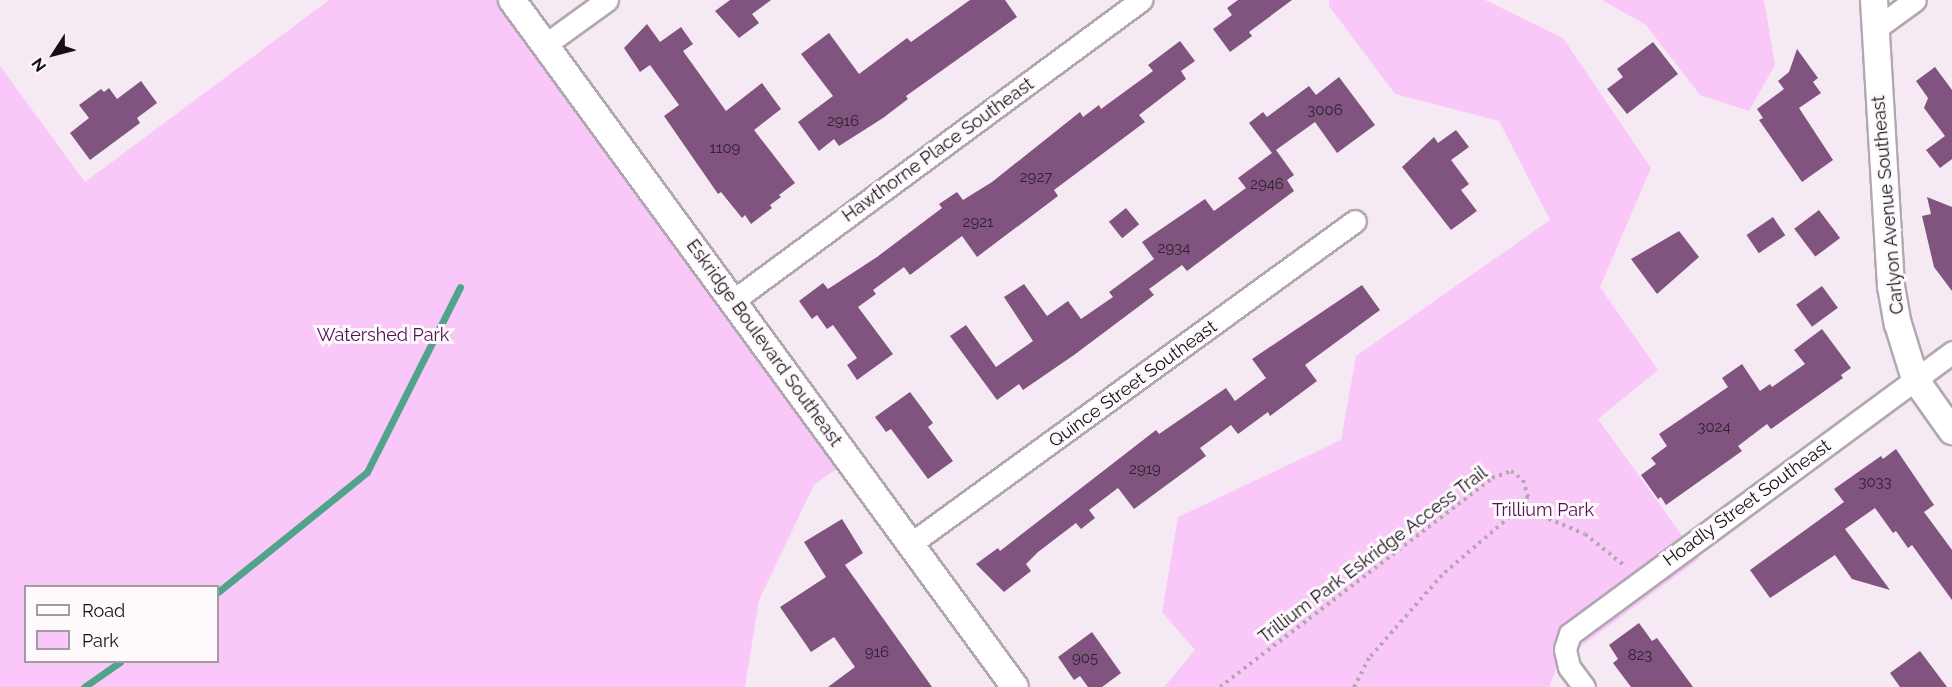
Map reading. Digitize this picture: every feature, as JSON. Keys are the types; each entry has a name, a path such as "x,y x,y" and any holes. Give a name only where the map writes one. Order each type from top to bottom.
{"street":[{"name":"Eskridge Boulevard Southeast","path":"512,0 734,300 1015,687"},
{"path":"546,44 607,0"},
{"name":"Hawthorne Place Southeast","path":"734,300 1141,0"},
{"name":"Carlyon Avenue Southeast","path":"1874,0 1891,286 1898,324 1916,379 1952,431"},
{"path":"1875,29 1915,0"},
{"name":"Quince Street Southeast","path":"909,544 1355,221"},
{"name":"Hoadly Street Southeast","path":"1584,687 1569,667 1565,649 1570,634 1952,352"}],"path":[{"name":"Trillium Park Eskridge Access Trail","path":"1220,687 1492,478 1511,471 1523,480 1528,496 1521,507"},
{"path":"1354,687 1369,658 1442,575 1521,507 1585,534 1623,564"}],"green space":[{"name":"Watershed Park","path":"329,0 511,0 849,460 814,485 759,600 745,687 0,687 0,66 85,182"},
{"name":"Trillium Park","path":"1329,0 1485,0 1563,38 1651,168 1600,287 1658,370 1598,419 1699,559 1571,654 1565,646 1549,687 1164,687 1195,650 1162,612 1178,517 1341,440 1356,356 1550,220 1499,121 1395,94 1329,6"},
{"path":"1602,0 1764,0 1775,65 1749,111 1700,95 1646,25"}],"building":[{"path":"730,0 771,0 752,14 759,23 739,38 715,11"},
{"path":"970,0 1005,0 1017,17 906,96 908,99 883,118 839,146 834,139 819,151 798,122 833,96 801,54 829,33 859,74 907,38 911,42"},
{"path":"1238,0 1292,0 1249,32 1252,36 1230,52 1213,29 1232,15 1227,8"},
{"path":"647,24 660,42 681,27 693,44 683,51 726,111 762,83 781,109 754,130 795,183 779,195 781,197 770,205 772,208 751,224 745,215 742,218 721,192 718,194 664,116 679,105 650,65 640,72 624,48"},
{"path":"1180,41 1195,61 1181,71 1186,79 1139,115 1145,122 1054,190 1058,196 977,257 962,236 910,275 904,267 873,290 876,294 858,307 893,354 857,380 847,365 857,358 833,325 827,329 817,315 812,319 799,301 823,283 828,289 877,257 942,208 939,204 957,192 963,200 992,182 1080,112 1083,117 1099,105 1101,109 1153,71 1148,65"},
{"path":"1653,42 1678,74 1627,114 1607,89 1623,77 1617,69"},
{"path":"1797,49 1818,78 1813,82 1821,93 1799,108 1833,160 1802,182 1759,120 1763,118 1757,109 1784,89 1778,81 1789,72"},
{"path":"1935,67 1952,90 1952,159 1940,168 1926,150 1945,136 1924,108 1928,98 1916,81"},
{"path":"1339,77 1375,125 1337,153 1315,122 1276,150 1294,175 1287,180 1294,191 1187,271 1182,265 1149,289 1154,295 1074,355 1023,390 1019,384 997,400 950,336 966,325 996,367 1033,341 1004,297 1024,284 1047,316 1068,301 1081,319 1113,297 1109,292 1154,259 1142,242 1205,199 1214,211 1246,188 1238,178 1272,153 1249,123 1263,112 1267,117 1309,86 1316,95"},
{"path":"141,81 157,103 137,118 140,123 90,160 70,133 89,118 79,105 101,89 104,92 109,88 117,99"},
{"path":"1456,130 1469,147 1451,160 1469,184 1461,190 1477,211 1451,230 1402,167 1434,137 1438,143"},
{"path":"1927,197 1952,207 1952,291 1934,267 1922,216 1931,214"},
{"path":"1126,208 1139,224 1122,238 1109,222"},
{"path":"1819,210 1840,238 1815,257 1794,229"},
{"path":"1773,217 1785,235 1759,253 1746,235"},
{"path":"1679,231 1699,257 1657,294 1631,259"},
{"path":"1362,285 1380,310 1305,365 1317,381 1270,416 1268,412 1238,434 1231,425 1200,448 1206,456 1134,509 1118,488 1089,510 1095,518 1081,529 1076,523 1038,552 1026,564 1031,571 1004,592 976,564 998,548 1000,551 1156,430 1159,434 1226,388 1235,401 1266,378 1252,359"},
{"path":"1822,286 1838,308 1812,327 1796,305"},
{"path":"1822,329 1851,368 1841,375 1843,378 1771,429 1767,424 1738,446 1742,451 1666,505 1661,497 1658,499 1641,475 1656,464 1651,458 1667,446 1659,434 1728,387 1722,378 1742,364 1760,391 1770,384 1772,387 1805,364 1794,350"},
{"path":"910,392 933,423 928,427 953,461 928,479 891,429 886,432 875,417"},
{"path":"1896,449 1934,505 1924,512 1952,550 1952,600 1912,545 1908,548 1896,531 1893,533 1875,508 1845,529 1890,590 1852,579 1835,555 1770,598 1750,570 1844,502 1834,489 1881,456 1883,459"},
{"path":"842,519 863,553 845,565 932,687 828,687 855,667 834,637 811,652 780,607 826,577 804,542"},
{"path":"1639,623 1652,641 1657,638 1693,687 1631,687 1613,663 1618,659 1609,645"},
{"path":"1092,632 1121,673 1102,687 1088,687 1080,676 1074,680 1058,657"},
{"path":"1920,651 1947,687 1900,687 1890,673"}],"waterway":[{"path":"219,591 367,472 460,287"},
{"path":"84,687 119,663"}]}
